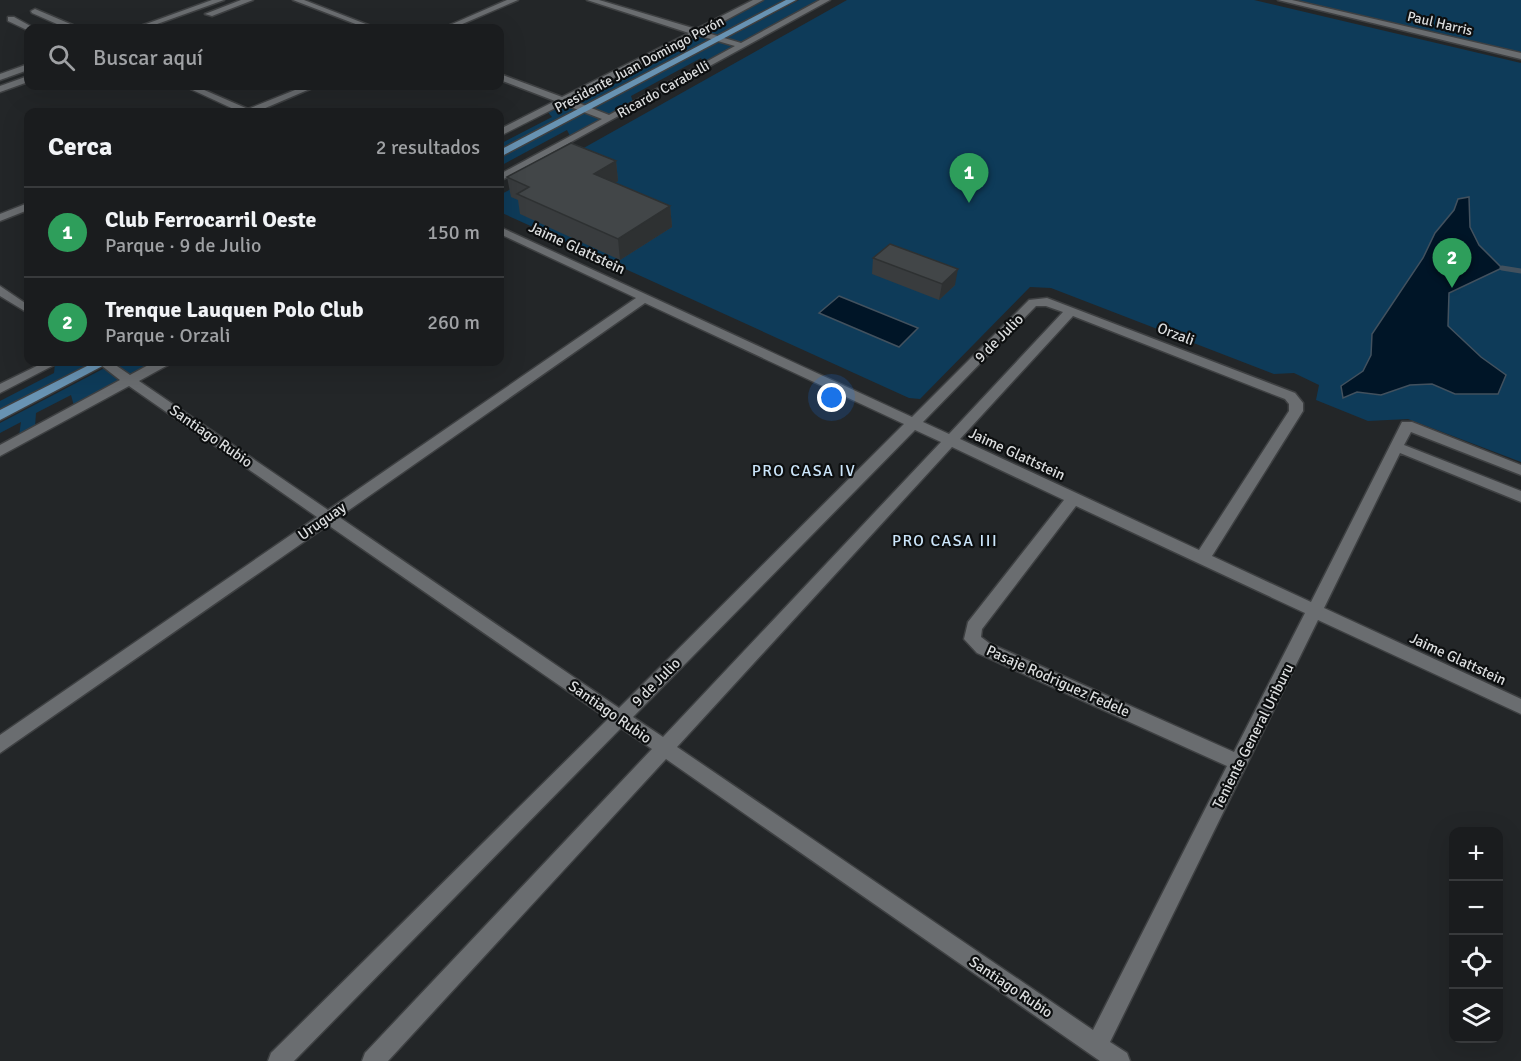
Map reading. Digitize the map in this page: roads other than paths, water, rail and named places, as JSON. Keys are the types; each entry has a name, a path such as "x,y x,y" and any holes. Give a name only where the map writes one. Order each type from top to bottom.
{"main road":[{"name":"Presidente Juan Domingo Perón","path":"504,152 792,0"},
{"path":"0,416 95,366"}],"street":[{"path":"151,24 220,0"},
{"path":"189,21 249,0"},
{"path":"297,0 361,24"},
{"path":"457,24 514,0"},
{"path":"591,0 742,46"},
{"path":"504,131 759,0"},
{"name":"Ricardo Carabelli","path":"504,176 826,0"},
{"name":"Paul Harris","path":"1282,0 1521,56"},
{"path":"35,11 63,24"},
{"path":"11,19 24,25"},
{"path":"0,77 24,68"},
{"path":"504,79 609,118"},
{"path":"0,89 24,80"},
{"path":"198,90 239,108"},
{"path":"258,108 302,90"},
{"path":"0,218 24,208"},
{"name":"Jaime Glattstein","path":"504,232 1521,707"},
{"path":"0,290 24,307"},
{"name":"Uruguay","path":"0,745 644,298"},
{"name":"Orzali","path":"1034,303 1047,302 1071,311 1290,396 1296,403 1296,411 1202,558"},
{"name":"9 de Julio","path":"279,1061 1034,303"},
{"path":"373,1061 1071,311"},
{"path":"0,389 46,366"},
{"name":"Santiago Rubio","path":"109,366 1119,1061"},
{"path":"0,451 155,366"},
{"name":"Teniente General Uriburu","path":"1097,1046 1407,425 1521,470"},
{"path":"1397,447 1521,496"},
{"name":"Pasaje Rodriguez Fedele","path":"1074,498 974,627 972,639 983,648 1239,763"}],"waterway":[{"path":"1502,268 1521,271"}],"place":[{"name":"Club Ferrocarril Oeste","path":"969,203"},
{"name":"Trenque Lauquen Polo Club","path":"1452,288"}],"district":[{"name":"PRO CASA IV","path":"804,470"},
{"name":"PRO CASA III","path":"945,540"}]}
